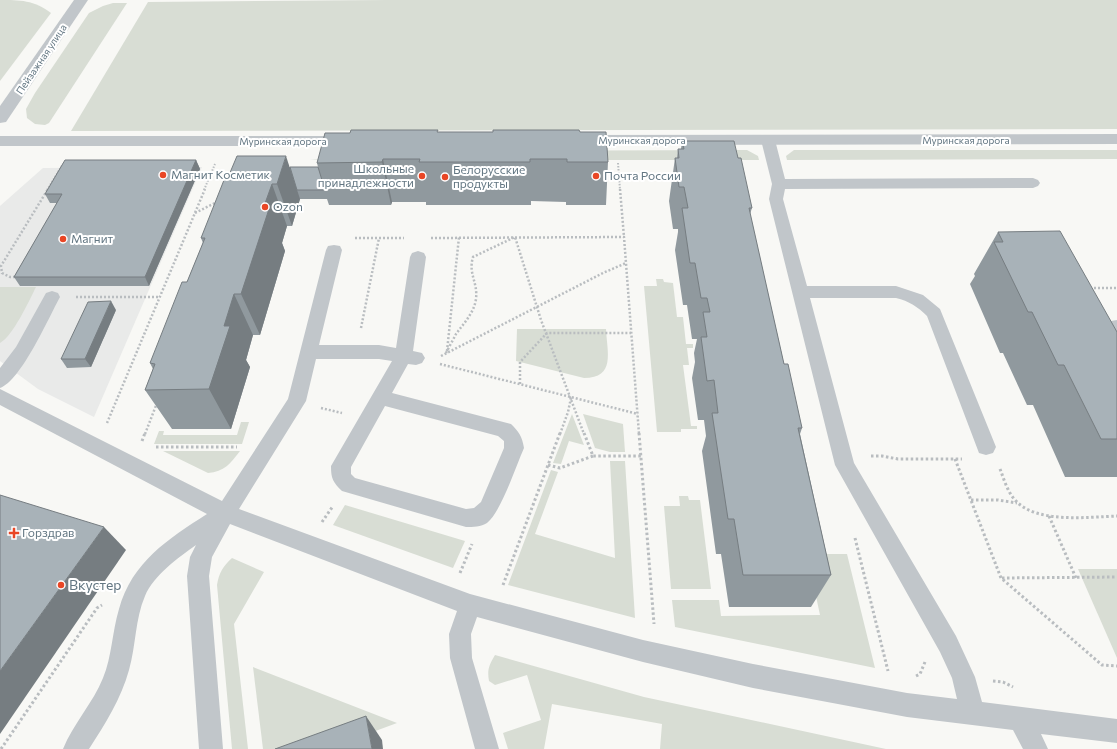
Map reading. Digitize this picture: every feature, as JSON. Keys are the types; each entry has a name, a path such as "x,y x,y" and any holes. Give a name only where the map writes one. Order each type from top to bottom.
{"street":[{"name":"Пейзажная улица","path":"0,118 81,0"},
{"name":"Муринская дорога","path":"561,140 1117,139"},
{"name":"Муринская дорога","path":"0,141 371,141"}],"lane":[{"path":"768,140 779,184 776,199 845,465 948,644 963,677 973,714"},
{"path":"779,184 1033,183"},
{"path":"211,749 198,576 201,557 225,513 297,401 334,250"},
{"path":"380,397 504,430 513,438 514,448 491,502 488,508 479,517 466,518 349,485 341,477 341,466 380,397 417,358 418,257"},
{"path":"800,292 896,292 911,295 924,303 934,313 991,453"},
{"path":"0,381 22,351 52,297"},
{"path":"1117,326 1117,337"},
{"path":"309,352 379,352 417,358"},
{"path":"0,396 225,513 470,605 643,651 753,676 907,705 1117,731"},
{"path":"75,749 103,704 117,671 131,604 143,578 172,549 225,513"},
{"path":"470,605 460,634 461,658 487,749"},
{"path":"1021,720 1036,749"}],"path":[{"path":"18,277 10,277 2,273 0,266 63,163"},
{"path":"159,396 140,447 97,447 215,163"},
{"path":"618,163 655,628 647,626"},
{"path":"194,213 219,201"},
{"path":"446,353 459,237"},
{"path":"515,237 537,307 593,456"},
{"path":"446,353 457,333 468,318 476,300 476,284 471,272 473,257 515,237"},
{"path":"429,238 624,237"},
{"path":"334,250 336,238 407,238"},
{"path":"357,352 379,238"},
{"path":"417,358 446,353 603,273 626,263"},
{"path":"1085,288 1117,288"},
{"path":"52,297 160,297"},
{"path":"520,384 520,362 547,333 631,333"},
{"path":"417,358 638,414"},
{"path":"501,589 568,412 571,397"},
{"path":"148,447 267,447"},
{"path":"842,456 882,456 898,459 955,459 991,453 1008,490 1017,503"},
{"path":"548,465 560,468 593,456 641,456"},
{"path":"955,459 1001,578 1102,665 1117,666"},
{"path":"971,500 998,500 1017,503 1032,512 1049,516 1117,516"},
{"path":"319,526 335,502"},
{"path":"1049,516 1076,578"},
{"path":"466,578 458,576 472,543"},
{"path":"1001,578 1117,578"},
{"path":"1,749 97,608 104,604"},
{"path":"913,677 920,674 926,660"}],"shaded area":[{"path":"0,0 14,0 33,3 51,13 0,81"},
{"path":"387,0 1117,0 1117,129 71,131 148,2"},
{"path":"113,3 127,3 49,123 45,125 35,124 27,118 26,109 35,93 89,13"},
{"path":"747,150 758,156 759,160 310,160 425,151"},
{"path":"794,150 1117,150 1117,159 787,160 786,156"},
{"path":"202,167 94,417 38,389 0,361 0,206 43,168"},
{"path":"656,279 663,279 664,282 673,283 677,317 683,317 686,344 693,344 693,348 687,348 689,365 683,365 691,426 697,426 697,429 681,429 681,432 657,432 644,286 657,286"},
{"path":"0,287 36,287 15,326 0,343"},
{"path":"517,329 606,329 608,355 605,369 601,374 594,377 584,378 516,361"},
{"path":"572,414 584,445 569,441 561,464 553,463"},
{"path":"583,414 623,424 625,452 610,452 595,448"},
{"path":"241,422 249,422 242,444 154,444 159,431 164,431 163,435 237,435"},
{"path":"163,451 240,451 223,469 208,473"},
{"path":"610,461 625,461 635,618 508,585 551,470 558,472 535,534 615,558"},
{"path":"679,496 688,496 689,500 700,500 711,589 671,589 664,506 680,506"},
{"path":"345,505 465,541 453,568 333,525"},
{"path":"807,554 847,554 875,668 675,627 672,600 719,600 721,616 820,615"},
{"path":"232,558 264,572 234,624 248,749 232,749 217,585 222,570"},
{"path":"1078,569 1117,569 1117,658"},
{"path":"495,655 644,697 886,749 660,749 662,724 552,704 544,749 508,749 503,733 541,720 527,675 495,685 489,681 489,668"},
{"path":"253,667 397,723 327,749 263,749"}],"building":[{"path":"351,130 438,130 437,132 493,132 493,130 579,130 580,132 606,132 608,162 567,162 567,159 530,159 530,162 419,162 420,159 383,159 382,162 317,163 325,133 350,133"},
{"path":"682,141 734,141 738,158 741,158 752,208 749,208 784,364 788,364 802,428 798,428 831,575 743,575 734,519 728,519 712,413 718,413 714,380 707,381 701,337 707,337 703,312 710,312 707,298 701,298 695,263 690,263 682,208 688,208 684,187 679,187 675,158 679,158 678,149 684,149"},
{"path":"237,156 286,156 277,184 272,184 263,209 269,209 241,294 234,294 224,326 230,326 209,389 145,390 155,364 150,363 182,282 187,282 205,238 201,238 226,175 229,175"},
{"path":"65,160 196,160 145,277 14,277 62,194 45,194"},
{"path":"290,167 318,167 325,190 297,190"},
{"path":"1060,231 1117,332 1117,439 1101,439 1064,365 1058,365 1032,312 1028,312 994,242 1003,242 998,232"},
{"path":"111,301 85,359 61,359 88,302"},
{"path":"0,495 104,527 0,671"},
{"path":"366,716 372,749 275,749"}],"place":[{"name":"Магнит Косметик","path":"163,175"},
{"name":"Школьные принадлежности","path":"422,176"},
{"name":"Почта России","path":"596,176"},
{"name":"Белорусские продукты","path":"445,177"},
{"name":"Ozon","path":"265,207"},
{"name":"Магнит","path":"63,239"},
{"name":"Горздрав","path":"14,533"},
{"name":"Вкустер","path":"61,585"}]}
